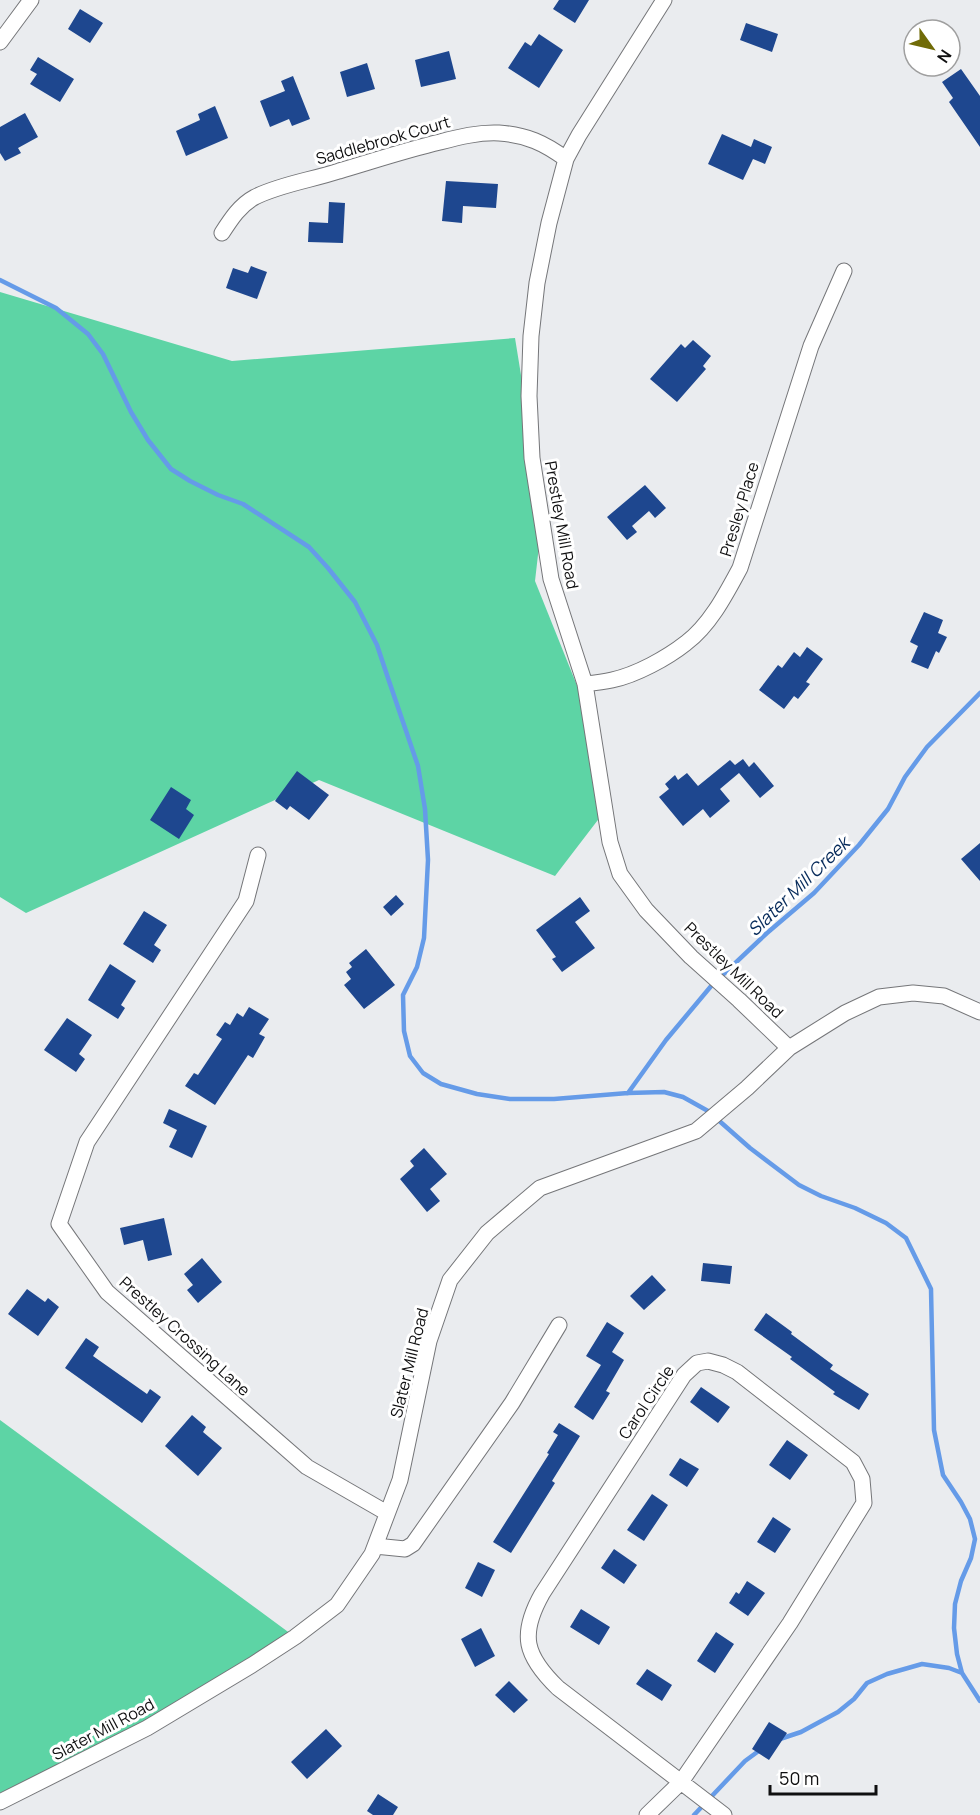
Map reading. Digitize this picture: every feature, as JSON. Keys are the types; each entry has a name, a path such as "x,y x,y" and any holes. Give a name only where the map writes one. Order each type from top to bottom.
{"street":[{"path":"0,42 31,0"},
{"name":"Prestley Mill Road","path":"664,0 566,159 549,223 537,283 531,336 529,396 532,458 551,579 585,684 610,842 620,874 646,910 691,957 789,1048"},
{"name":"Saddlebrook Court","path":"222,233 235,212 254,197 405,150 467,135 497,133 525,136 546,145 566,159"},
{"name":"Presley Place","path":"585,684 615,680 650,666 688,642 724,597 740,568 811,346 844,271"},
{"name":"Prestley Crossing Lane","path":"258,855 246,901 87,1142 58,1224 107,1292 124,1308 306,1467 387,1513"},
{"name":"Slater Mill Road","path":"0,1802 147,1728 252,1665 338,1605 372,1554 400,1480 429,1341 450,1280 487,1233 540,1188 696,1131 747,1088 789,1048 845,1013 879,997 913,993 944,996 980,1012"},
{"path":"375,1546 405,1549 413,1544 512,1403 559,1325"},
{"name":"Carol Circle","path":"708,1361 737,1372 853,1462 862,1479 864,1503 790,1623 681,1782 558,1688 533,1658 527,1641 535,1606 542,1594 684,1376 697,1363 708,1361"},
{"path":"647,1815 681,1782 724,1815"}],"green space":[{"path":"0,292 232,361 515,338 543,511 535,581 582,698 604,812 555,876 319,780 26,913 0,897"},
{"path":"0,1420 295,1637 147,1728 0,1793"}],"building":[{"path":"559,0 589,0 575,23 553,9"},
{"path":"80,9 103,23 90,43 68,29"},
{"path":"746,23 778,34 772,52 740,40"},
{"path":"539,34 563,50 539,88 508,68 525,42 531,46"},
{"path":"449,51 456,79 421,87 415,60"},
{"path":"38,57 74,79 60,102 30,84 37,74 30,70"},
{"path":"367,63 375,89 347,97 340,72"},
{"path":"962,70 980,96 980,147 949,102 953,98 942,82 948,78 962,78"},
{"path":"293,76 310,119 292,126 289,119 270,127 260,101 285,91 281,81"},
{"path":"215,106 228,138 186,156 176,131 200,120 198,114"},
{"path":"25,113 38,137 18,148 21,153 5,161 0,153 0,127"},
{"path":"722,134 751,147 754,139 772,147 765,164 753,159 743,180 708,164"},
{"path":"446,181 498,184 496,208 463,206 462,223 442,221"},
{"path":"329,202 345,203 343,243 308,242 309,222 328,223"},
{"path":"251,266 267,272 257,299 226,288 233,268 248,273"},
{"path":"693,340 711,356 703,366 706,369 677,402 650,379 681,344 685,348"},
{"path":"645,485 666,508 655,518 649,511 632,526 637,532 627,540 607,517"},
{"path":"924,612 943,620 938,633 947,637 939,653 936,651 928,669 911,662 918,646 910,642"},
{"path":"807,647 823,659 806,682 810,684 798,699 794,696 784,709 759,690 778,665 782,668 794,652 800,657"},
{"path":"743,759 749,767 754,762 774,786 760,798 739,773 720,789 730,801 710,818 703,809 683,826 659,797 669,789 665,784 675,775 678,780 687,773 698,786 730,760 735,765"},
{"path":"297,771 329,795 309,820 290,806 287,810 275,801"},
{"path":"171,787 191,800 186,809 194,815 179,839 150,820"},
{"path":"980,843 980,881 961,859"},
{"path":"396,895 404,904 391,916 383,907"},
{"path":"580,897 590,911 575,922 595,948 562,972 552,959 556,957 536,930"},
{"path":"144,911 167,925 154,945 161,950 153,963 123,944"},
{"path":"366,949 395,985 364,1009 344,985 351,979 346,972 352,967 349,963"},
{"path":"110,964 136,981 121,1005 125,1008 118,1019 88,1000"},
{"path":"249,1007 269,1019 259,1034 265,1037 253,1058 248,1055 215,1105 185,1086 194,1073 198,1075 222,1039 216,1035 225,1022 230,1025 237,1013 243,1017"},
{"path":"67,1018 92,1035 79,1054 85,1059 76,1072 44,1050"},
{"path":"169,1109 207,1126 192,1158 169,1147 177,1130 163,1123"},
{"path":"424,1148 447,1174 430,1189 440,1201 427,1212 400,1179 414,1166 410,1161"},
{"path":"164,1218 172,1255 148,1261 143,1240 124,1245 120,1228"},
{"path":"202,1258 222,1282 198,1303 187,1290 193,1285 184,1274"},
{"path":"703,1263 732,1266 730,1284 701,1281"},
{"path":"652,1275 666,1290 644,1310 630,1296"},
{"path":"27,1289 45,1302 48,1298 59,1307 38,1336 8,1314"},
{"path":"766,1313 833,1365 830,1369 869,1394 859,1410 833,1394 835,1392 790,1359 792,1357 754,1330"},
{"path":"607,1322 624,1333 612,1352 624,1360 606,1391 610,1393 593,1420 574,1407 601,1365 586,1356"},
{"path":"86,1338 99,1347 93,1356 147,1394 150,1389 161,1397 142,1423 65,1368"},
{"path":"701,1387 730,1407 718,1423 690,1402"},
{"path":"192,1415 206,1427 203,1432 222,1448 198,1476 165,1446"},
{"path":"559,1423 580,1436 552,1481 555,1483 511,1553 493,1542 549,1454 547,1453 558,1435 553,1432"},
{"path":"787,1440 808,1455 790,1480 769,1465"},
{"path":"680,1458 699,1469 687,1487 669,1475"},
{"path":"652,1494 668,1505 644,1541 627,1530"},
{"path":"773,1517 791,1529 775,1553 757,1542"},
{"path":"614,1549 637,1565 624,1584 601,1568"},
{"path":"478,1562 495,1570 482,1597 465,1588"},
{"path":"747,1581 765,1593 748,1616 729,1603 736,1592 739,1594"},
{"path":"581,1609 610,1627 599,1645 570,1627"},
{"path":"481,1628 495,1656 475,1667 461,1639"},
{"path":"716,1632 734,1644 715,1673 697,1661"},
{"path":"647,1669 672,1685 662,1701 636,1684"},
{"path":"509,1681 528,1700 514,1713 495,1695"},
{"path":"769,1722 787,1733 769,1760 752,1749"},
{"path":"326,1729 342,1746 307,1779 291,1762"},
{"path":"378,1794 398,1807 393,1815 373,1815 367,1811"}],"waterway":[{"path":"0,280 56,308 88,334 103,354 131,412 148,440 171,469 218,495 243,504 309,547 355,602 377,645 418,766 425,809 428,860 424,938 417,967 403,995 404,1031 410,1056 423,1073 441,1084 477,1094 510,1099 554,1099 664,1092 683,1097 708,1111 750,1148 799,1185 886,1223 906,1238 931,1289 934,1430 943,1475 970,1519 975,1539 955,1604 954,1628 962,1673 980,1701"},
{"name":"Slater Mill Creek","path":"628,1093 666,1040 712,985 814,893 859,845 888,809 905,777 927,747 980,693"},
{"path":"780,1739 801,1732 838,1712 854,1699 867,1683 887,1674 922,1664 949,1668 962,1673"},
{"path":"694,1815 745,1761 760,1750"}]}
